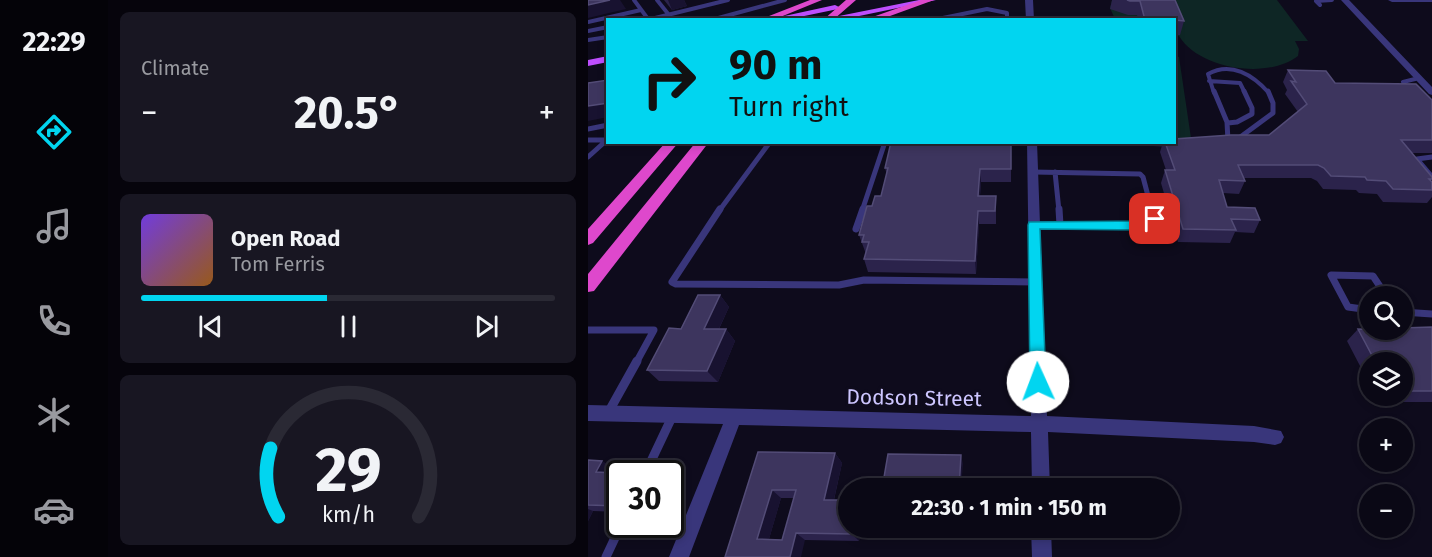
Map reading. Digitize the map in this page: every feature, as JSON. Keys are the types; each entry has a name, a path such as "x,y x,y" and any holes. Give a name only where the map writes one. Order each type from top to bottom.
{"highway":[{"path":"768,18 818,0"},
{"path":"806,18 829,0"},
{"path":"874,18 931,0"},
{"path":"827,18 849,3"},
{"path":"588,239 671,144"},
{"path":"588,286 701,144"}],"main road":[{"path":"832,18 931,0"},
{"path":"780,18 849,3 866,2"},
{"path":"588,52 606,49"},
{"path":"588,63 606,59"}],"street":[{"path":"1029,0 1030,18"},
{"path":"1346,0 1432,92"},
{"path":"1392,0 1432,0"},
{"path":"1032,144 1041,478"},
{"name":"Dodson Street","path":"588,413 1040,424 1254,434 1275,437"},
{"path":"679,557 734,417"},
{"path":"1041,538 1042,557"}],"lane":[{"path":"634,0 647,18"},
{"path":"657,0 669,15"},
{"path":"689,0 695,8"},
{"path":"653,18 728,0"},
{"path":"716,18 785,0"},
{"path":"1320,5 1316,1 1332,0"},
{"path":"717,1 722,7"},
{"path":"943,18 990,9 1007,12 1007,18"},
{"path":"588,22 641,10"},
{"path":"588,31 606,27"},
{"path":"588,40 606,37"},
{"path":"1218,142 1228,141 1250,132 1273,113 1273,101 1263,84 1242,72 1230,69 1212,70 1208,74 1209,81 1228,123 1228,141"},
{"path":"1412,93 1403,82 1419,78"},
{"path":"1209,81 1240,83 1252,108 1252,114 1245,119 1228,123"},
{"path":"588,129 606,125"},
{"path":"588,140 606,140"},
{"path":"588,157 606,141"},
{"path":"769,144 707,227 673,277 672,282 676,284 839,285 864,280 1035,282"},
{"path":"856,229 884,144"},
{"path":"1432,157 1417,159 1432,177"},
{"path":"1033,172 1140,174 1143,177 1155,219 1153,223 1146,225 1034,225"},
{"path":"1055,172 1060,225"},
{"path":"1359,308 1348,307 1331,275 1373,276 1380,286"},
{"path":"1413,313 1432,314"},
{"path":"588,330 654,330 608,413"},
{"path":"652,460 673,415"},
{"path":"606,557 615,538"}],"green space":[{"path":"1112,0 1277,0 1308,41 1295,41 1299,49 1298,56 1285,63 1269,68 1234,67 1217,63 1189,47 1176,35 1176,18 1115,18 1110,8"},
{"path":"1176,56 1179,57 1191,138 1176,138"}],"building":[{"path":"588,0 610,0 588,5"},
{"path":"1127,0 1175,0 1184,21 1176,20 1176,18 1144,18 1140,1"},
{"path":"1288,70 1326,71 1335,83 1416,84 1432,100 1432,140 1401,140 1432,177 1429,179 1432,182 1432,190 1393,189 1386,181 1367,180 1365,177 1331,176 1318,165 1238,165 1245,181 1219,180 1227,207 1255,208 1260,220 1231,219 1236,230 1183,229 1165,170 1175,170 1166,144 1176,144 1176,139 1269,135 1307,104 1291,81 1296,82"},
{"path":"606,80 606,103 588,106 588,83"},
{"path":"891,144 1011,144 1011,169 980,169 978,196 996,196 995,211 978,211 975,261 864,259 869,242 862,242 864,235 859,235 867,206 872,206 875,196 881,196 888,168 885,168"},
{"path":"698,295 720,295 704,329 726,329 707,371 647,370 669,328 681,329"},
{"path":"1432,327 1432,391 1413,391 1413,352 1370,352 1364,340 1413,340 1413,328"},
{"path":"758,452 835,453 824,500 838,500 838,534 796,533 790,557 725,557","holes":["772,490 796,490 782,540 757,539"]},
{"path":"888,454 961,455 960,478 884,478"},
{"path":"588,460 602,461 596,472 606,473 606,506 588,505"}],"route":[{"path":"1038,382 1034,225 1146,225 1153,223 1155,219"}]}
